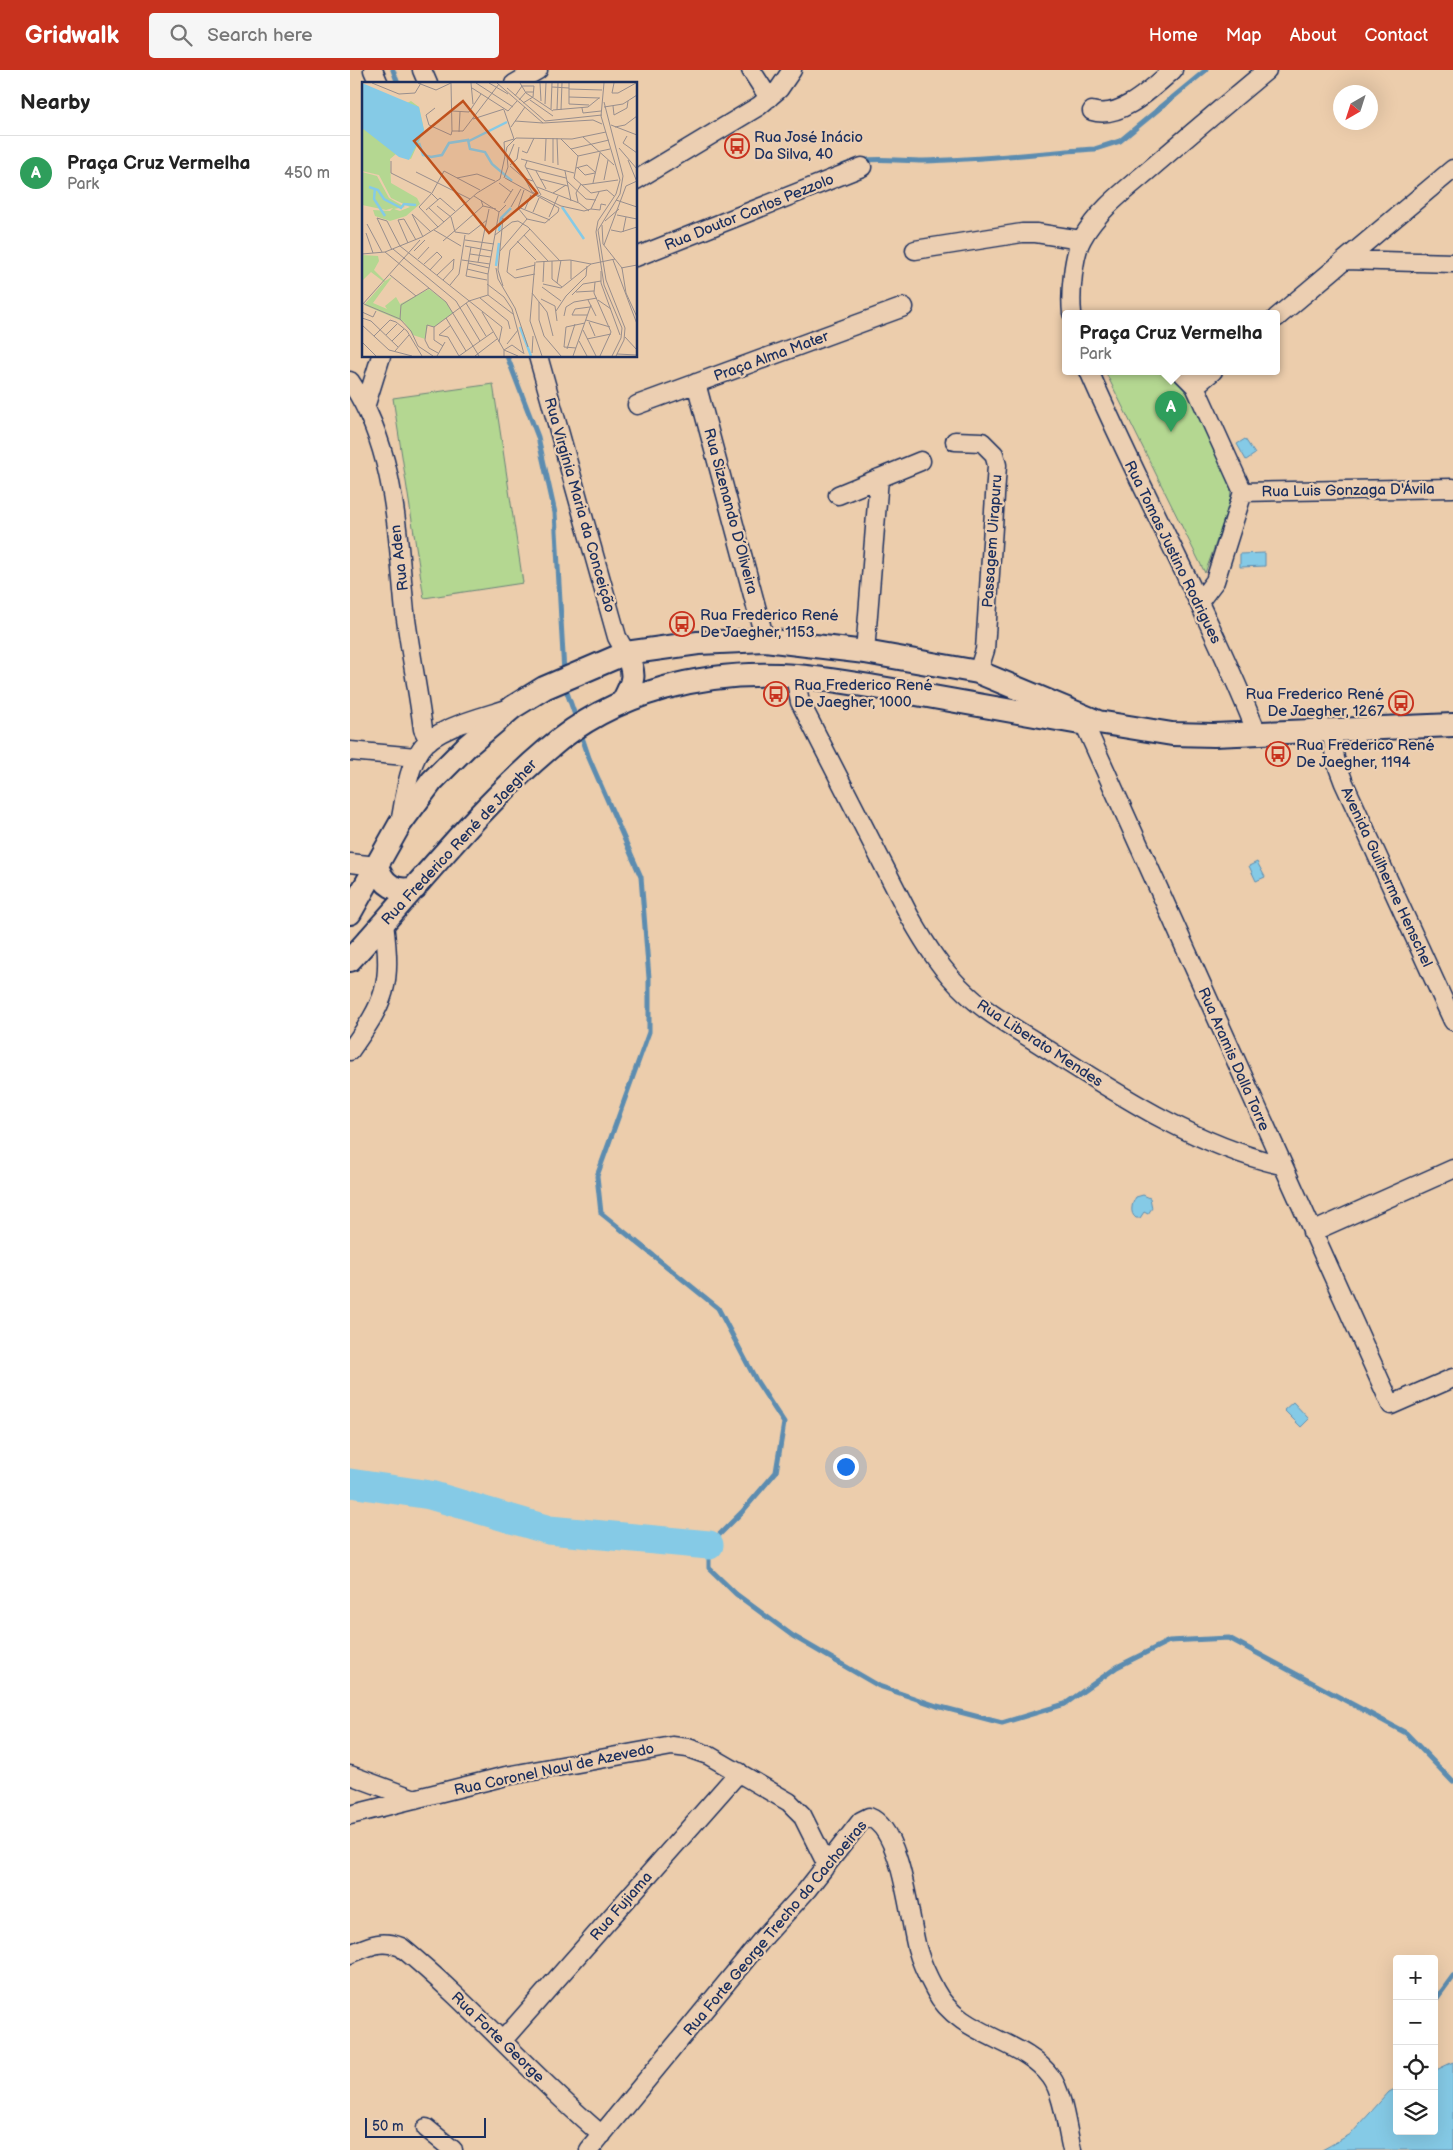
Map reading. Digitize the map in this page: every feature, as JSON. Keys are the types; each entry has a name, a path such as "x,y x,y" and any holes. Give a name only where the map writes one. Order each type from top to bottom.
{"main road":[{"name":"Rua Frederico René de Jaegher","path":"350,913 400,824 432,781 466,746 513,707 544,688 626,653 698,643 765,640 865,652 978,672 1086,719"},
{"path":"621,702 632,684 634,673 626,653"},
{"path":"957,701 978,672"},
{"name":"Rua Frederico René de Jaegher","path":"350,960 505,790 547,750 588,719 621,702 670,686 732,676 795,676 1086,719 1172,734 1332,731 1453,725"},
{"path":"377,866 383,879 389,886 398,890 415,888"}],"street":[{"path":"372,70 378,82"},
{"path":"422,70 427,82"},
{"path":"517,82 538,70"},
{"path":"751,70 769,98"},
{"path":"638,179 769,98 785,82 792,70"},
{"path":"1092,111 1101,113 1117,110 1134,100 1174,70"},
{"path":"1076,310 1075,266 1081,240 1108,206 1267,70"},
{"name":"Rua Doutor Carlos Pezzolo","path":"638,256 862,167"},
{"path":"1280,315 1453,169"},
{"path":"915,250 1022,232 1036,232 1081,240"},
{"path":"1345,260 1453,263"},
{"name":"Praça Alma Mater","path":"637,404 904,307"},
{"path":"366,404 380,358"},
{"name":"Rua Virgínia Maria da Conceição","path":"539,358 617,637 626,653"},
{"name":"Rua Tomas Justino Rodrigues","path":"1091,375 1121,446 1199,602 1258,733"},
{"path":"1184,375 1195,386 1243,492 1215,580 1199,602"},
{"path":"1195,386 1208,375"},
{"name":"Rua Aden","path":"350,382 366,404 387,466 423,729 429,740"},
{"name":"Rua Sizenando D´Oliveira","path":"696,383 765,640"},
{"name":"Passagem Uirapuru","path":"955,441 982,442 994,454 997,465 985,650 978,672"},
{"path":"838,495 922,461"},
{"path":"865,652 879,478"},
{"name":"Rua Luis Gonzaga D'Ávila","path":"1243,492 1453,488"},
{"name":"Rua Liberato Mendes","path":"795,676 800,702 910,917 928,948 947,974 966,993 998,1018 1153,1115 1230,1150 1281,1165"},
{"name":"Rua Frederico René de Jaegher","path":"400,824 416,757 429,740 450,729 513,707"},
{"name":"Rua Aramis Dalla Torre","path":"1086,719 1281,1165 1391,1405 1453,1378"},
{"name":"Avenida Guilherme Henschel","path":"1332,731 1335,759 1344,783 1453,1021"},
{"path":"350,751 416,757"},
{"path":"350,863 377,866"},
{"path":"350,1051 381,1004 387,985 388,970 384,923"},
{"path":"1312,1232 1453,1169"},
{"name":"Rua Coronel Naul de Azevedo","path":"350,1815 541,1769 672,1746 688,1748 708,1755 789,1802 802,1815 827,1865"},
{"name":"Rua Fujiama","path":"504,2040 739,1772"},
{"path":"350,1775 414,1799"},
{"name":"Rua Forte George Trecho da Cachoeiras","path":"589,2150 765,1936 806,1892 864,1819 869,1817 878,1823 887,1835 897,1858 906,1886 922,1964 941,2002 960,2020 1030,2059 1052,2078 1060,2098 1072,2150"},
{"name":"Rua Forte George","path":"350,1954 377,1942 390,1942 410,1954 504,2040 579,2116 602,2135"},
{"path":"426,2128 452,2150"}],"green space":[{"path":"1107,375 1168,375 1176,380 1187,393 1226,470 1231,488 1230,504 1205,573"},
{"path":"493,384 523,583 424,598 393,398"}],"water":[{"path":"1245,439 1255,454 1246,460 1237,444"},
{"path":"1265,553 1265,566 1240,567 1240,554"},
{"path":"1257,862 1265,877 1256,881 1249,866"},
{"path":"1143,1195 1150,1198 1152,1208 1148,1214 1144,1212 1140,1218 1136,1218 1132,1213 1132,1205 1136,1197"},
{"path":"1293,1402 1309,1419 1301,1427 1284,1410"},
{"path":"1453,2062 1453,2150 1322,2150 1351,2134 1389,2092 1393,2090 1393,2135 1438,2135 1438,2069"}],"waterway":[{"path":"393,70 397,82"},
{"path":"840,167 850,163 870,160 923,161 987,158 1095,149 1120,141 1206,70"},
{"path":"508,358 538,437 555,513 564,673"},
{"path":"564,684 577,721"},
{"path":"580,731 589,758 641,877 649,978 649,1032 597,1176 601,1213 718,1308 756,1380 784,1423 776,1472 742,1512 709,1545 709,1568 736,1594 793,1636 879,1686 937,1706 1002,1723 1065,1704 1117,1667 1169,1641 1229,1638 1406,1733 1453,1782"},
{"path":"350,1483 430,1495 549,1530 709,1545"},
{"path":"1435,2000 1453,1976"}],"place":[{"name":"Rua José Inácio Da Silva, 40","path":"737,146"},
{"name":"Praça Cruz Vermelha","path":"1171,432"},
{"name":"Rua Frederico René De Jaegher, 1153","path":"682,624"},
{"name":"Rua Frederico René De Jaegher, 1000","path":"776,694"},
{"name":"Rua Frederico René De Jaegher, 1267","path":"1401,703"},
{"name":"Rua Frederico René De Jaegher, 1194","path":"1278,754"}]}
